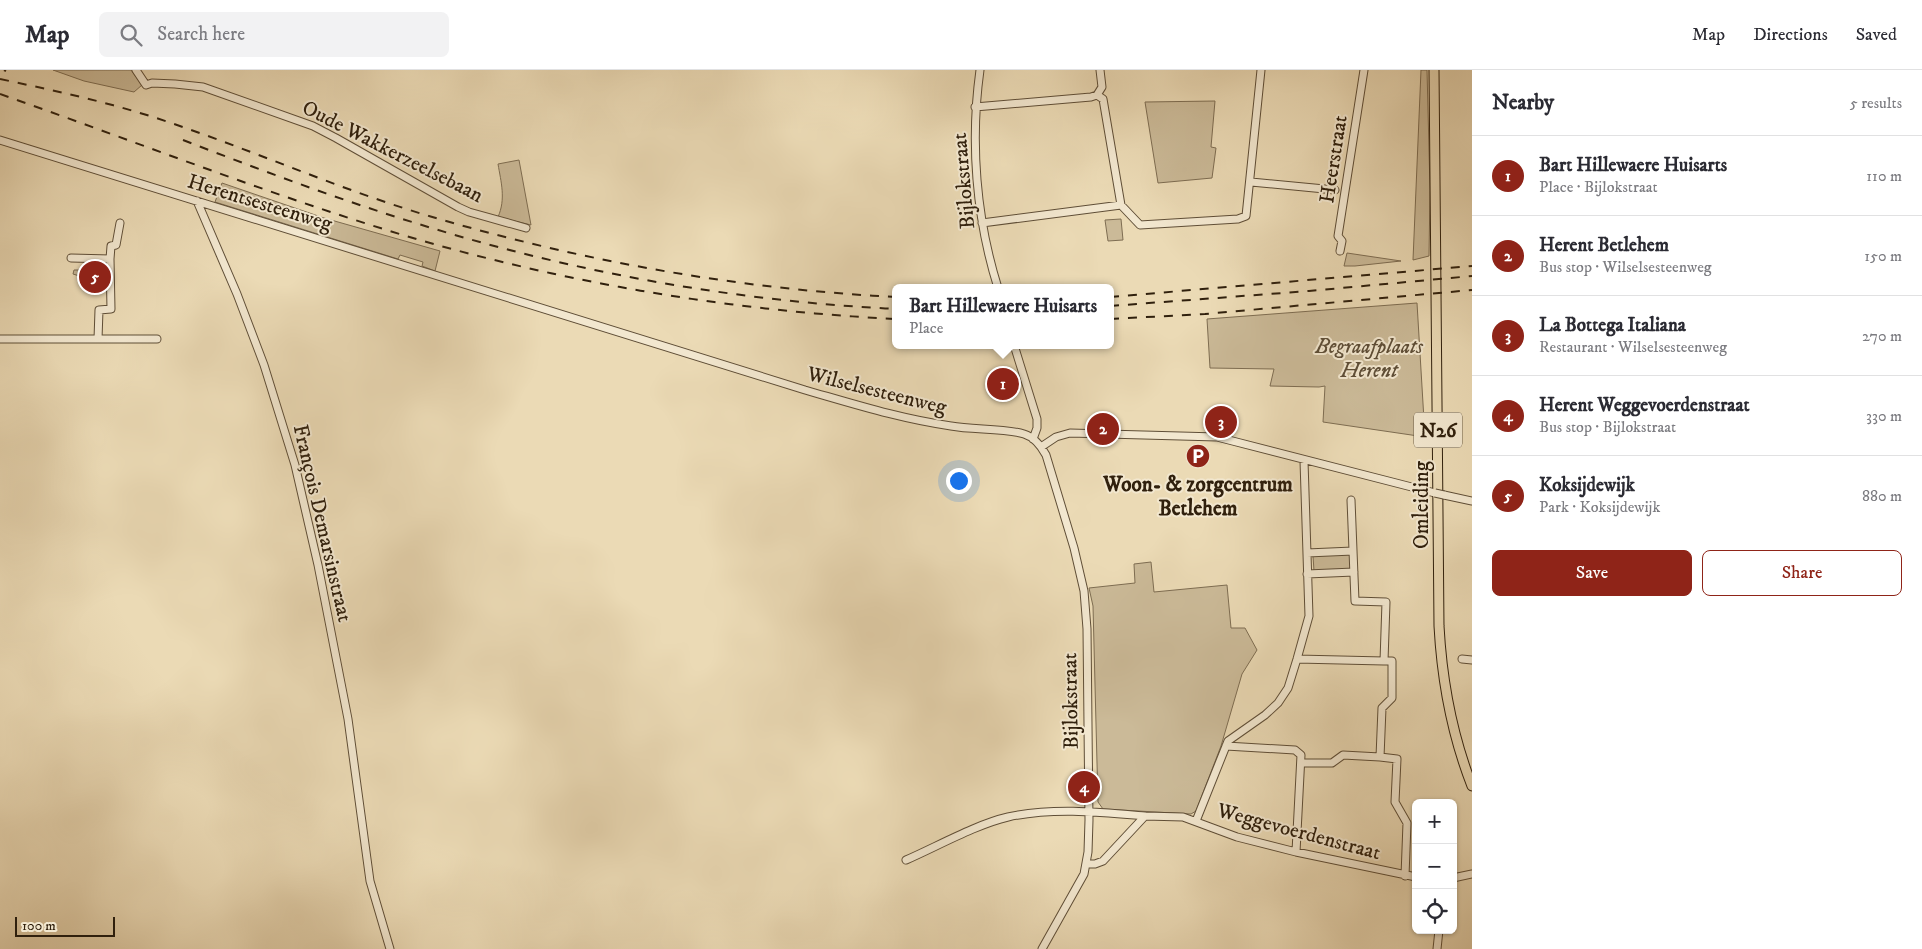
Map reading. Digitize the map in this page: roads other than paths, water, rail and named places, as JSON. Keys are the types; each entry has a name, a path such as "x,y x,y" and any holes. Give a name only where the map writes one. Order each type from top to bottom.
{"main road":[{"name":"Omleiding","path":"1434,70 1439,626 1443,676 1451,717 1460,752 1472,786"},
{"name":"Omleiding","path":"1440,70 1443,626 1452,695 1460,732 1472,769"}],"street":[{"name":"Oude Wakkerzeelsebaan","path":"136,70 146,85 152,83 203,87 313,126 458,207 469,212 526,228"},
{"name":"Bijlokstraat","path":"980,70 975,107 975,146 982,223 997,284"},
{"path":"975,107 1098,95 1102,87 1100,70"},
{"path":"1098,95 1103,99 1121,205 1140,225 1238,218 1246,216 1261,70"},
{"name":"Heerstraat","path":"1340,251 1342,240 1338,236 1364,70"},
{"name":"Herentsesteenweg","path":"0,140 510,299"},
{"path":"1250,182 1335,190"},
{"name":"François Demarsinstraat","path":"197,201 236,292 264,365 295,465 318,565 348,719 374,898 390,949"},
{"path":"982,223 1121,205"},
{"path":"98,339 99,310 111,309 111,246 116,245 120,223"},
{"path":"71,258 110,259"},
{"name":"Wilselsesteenweg","path":"510,299 898,417 953,427 1017,433 1033,439 1041,447"},
{"path":"0,339 157,339"},
{"path":"1015,349 1037,418 1037,428 1033,439"},
{"path":"1041,447 1056,437 1070,433 1196,436 1233,440 1304,460 1472,501"},
{"name":"Bijlokstraat","path":"1041,447 1047,458 1070,534 1084,591 1087,629 1088,810 1087,864 1080,883 1042,949"},
{"path":"1196,821 1228,741 1278,703 1288,688 1297,659 1308,616 1304,460"},
{"path":"1351,500 1355,601 1386,602 1384,661"},
{"path":"1307,553 1353,551"},
{"path":"1308,574 1354,572"},
{"path":"1297,659 1392,661 1392,698 1382,708 1380,757"},
{"path":"1462,660 1472,660"},
{"path":"1226,746 1295,750 1301,755 1296,852"},
{"path":"1302,763 1332,764 1343,756 1396,759 1395,802 1407,823 1405,876"},
{"name":"Weggevoerdenstraat","path":"906,860 989,822 1008,817 1088,810 1145,816 1183,817 1236,837 1412,877"},
{"path":"1087,864 1103,861 1145,816"},
{"path":"1457,877 1472,874"},
{"path":"1437,949 1439,934"}],"railway":[{"path":"0,79 134,111 222,141 394,205 544,247 719,280 837,293 892,297"},
{"path":"0,94 316,207 370,225 481,257 539,271 657,294 776,310 892,319"},
{"path":"183,140 364,206 482,243 540,258 599,271 717,292 836,305 892,309"},
{"path":"1114,297 1472,266"},
{"path":"1114,306 1472,276"},
{"path":"1114,319 1205,314 1472,290"}],"place":[{"name":"Koksijdewijk","path":"95,277"},
{"name":"Bart Hillewaere Huisarts","path":"1003,384"},
{"name":"La Bottega Italiana","path":"1221,422"},
{"name":"Herent Betlehem","path":"1103,429"},
{"name":"Woon- & zorgcentrum Betlehem","path":"1198,456"},
{"name":"Herent Weggevoerdenstraat","path":"1084,787"}],"park label":[{"name":"Begraafplaats Herent","path":"1369,358"}]}
